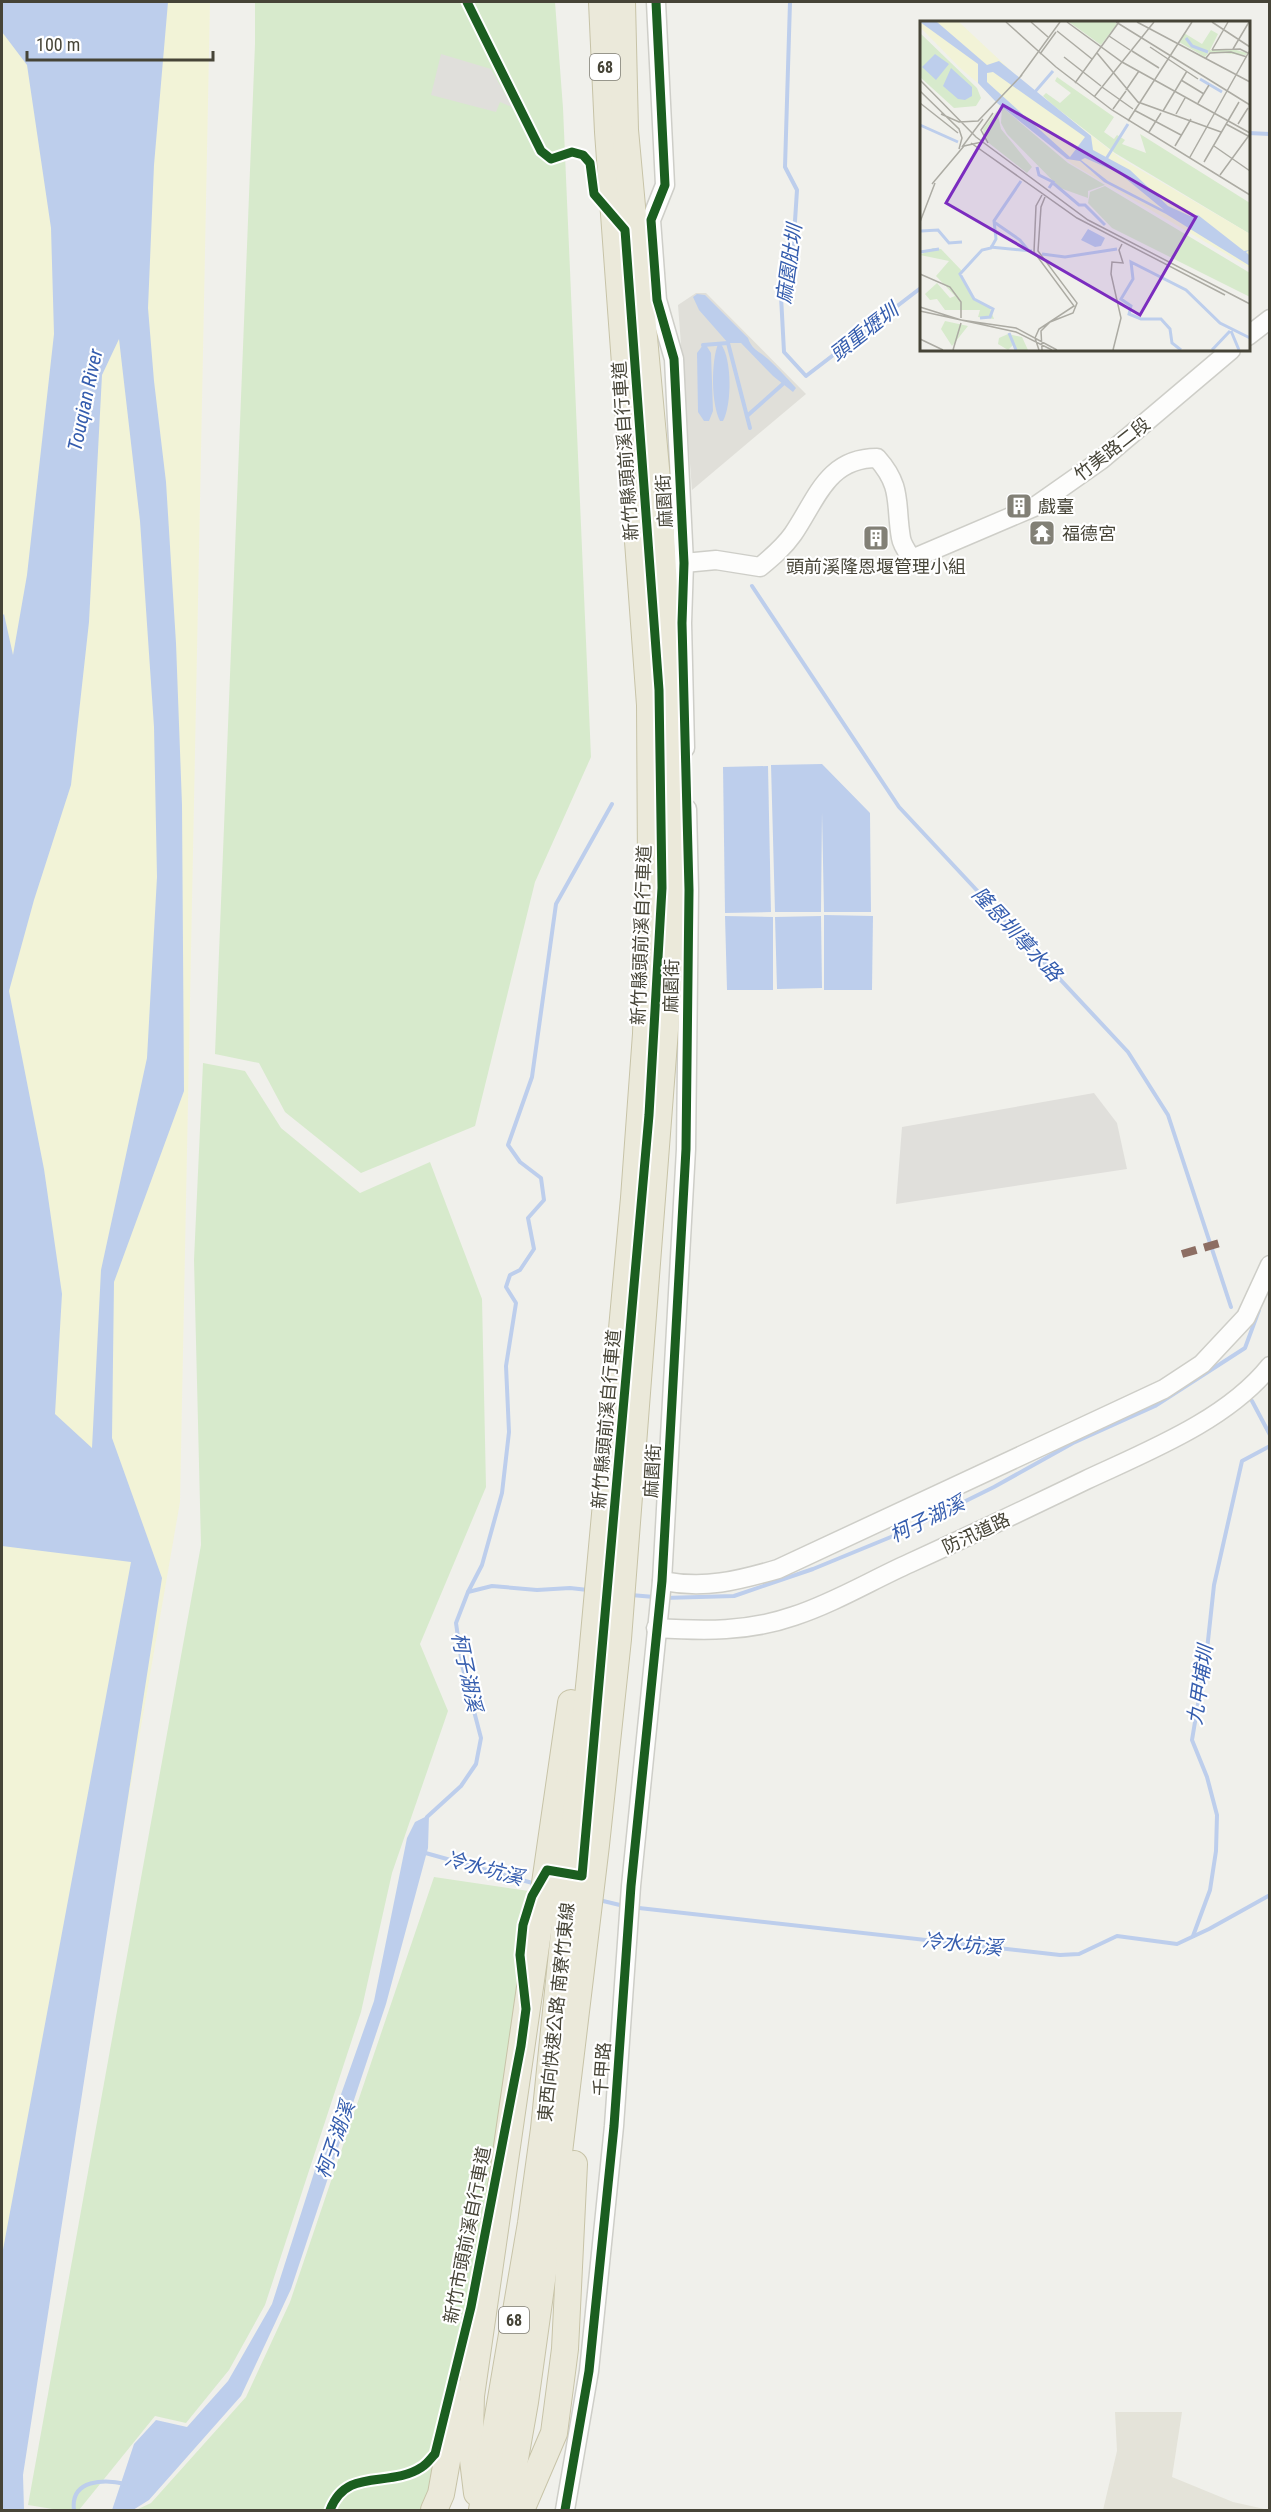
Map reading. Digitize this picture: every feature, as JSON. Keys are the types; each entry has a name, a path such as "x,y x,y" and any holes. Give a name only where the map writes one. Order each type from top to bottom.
{"highway":[{"name":"東西向快速公路 南寮竹東線","path":"482,2511 531,2223 553,2130 596,1845 618,1639 675,900 674,762 660,512 602,2"},
{"name":"東西向快速公路 南寮竹東線","path":"506,2511 525,2402 553,2130 574,1848 634,1198 646,1034 651,867 650,705 617,131 622,2"},
{"path":"482,2511 472,2470 471,2396 480,2348 490,2259 589,1580 608,1480"},
{"path":"541,2511 565,2349 573,2172 596,1954 596,1845"},
{"path":"434,2511 441,2494 474,2317 490,2259"},
{"path":"521,2511 554,2433"}],"street":[{"name":"麻園街","path":"656,2 665,185 651,220 657,300 674,359 684,563 682,623 689,890 686,1149 662,1581 656,1628"},
{"path":"1250,334 1269,319"},
{"name":"竹美路二段","path":"684,563 716,560 760,567 781,548 793,533 823,485 844,465 860,458 877,458 888,470 897,490 901,540 912,560 1034,507 1101,460 1230,351"},
{"path":"662,1581 687,1586 732,1582 778,1569 1164,1389 1202,1364 1246,1317 1269,1265"},
{"name":"防汛道路","path":"656,1628 706,1631 748,1629 795,1616 981,1531 1186,1430 1223,1409 1256,1384 1269,1366"},
{"name":"千甲路","path":"565,2511 589,2371 599,2277 614,2126 631,1886 656,1628"}],"shaded area":[{"path":"255,2 555,2 563,108 591,757 535,882 475,1126 361,1173 285,1112 259,1063 215,1054"},
{"path":"441,54 491,69 512,107 500,102 496,112 431,95"},
{"path":"696,293 706,293 806,394 692,490 678,305"},
{"path":"203,1063 245,1071 281,1128 360,1193 430,1162 482,1299 486,1487 420,1644 448,1711 392,1873 361,2012 265,2305 229,2370 186,2423 155,2416 79,2510 59,2510 28,2505 201,1545 194,1260"},
{"path":"1094,1093 1117,1123 1127,1169 896,1204 902,1127"},
{"path":"434,1877 529,1891 516,2025 486,2256 439,2484 423,2510 136,2510 151,2503 246,2397 290,2302"},
{"path":"1115,2412 1182,2412 1172,2477 1233,2502 1269,2510 1103,2510 1117,2451"}],"sand":[{"path":"2,2 210,2 180,1502 5,2510 2,2510"}],"water":[{"name":"Touqian River","path":"2,2 168,2 154,165 148,308 166,482 176,643 182,805 184,1091 114,1282 112,1438 162,1578 23,2475 24,2510 2,2510 2,2255 131,1562 2,1546 2,616 4,614 13,655 27,575 54,334 51,228 27,65 2,32","holes":["119,339 140,521 154,727 157,877 147,1058 101,1270 92,1448 55,1414 62,1294 44,1169 9,991 34,900 71,785 89,622 102,375"]},
{"path":"697,294 705,295 748,338 754,348 779,369 796,388 793,392 773,376 741,343 728,343 699,310 693,297"},
{"path":"718,344 721,344 725,351 730,382 728,404 723,421 720,421 717,414 713,383 714,361"},
{"path":"703,345 706,345 711,353 713,411 709,421 704,421 698,412 697,353"},
{"path":"822,764 870,813 871,912 824,912 822,812 821,912 775,912 771,765"},
{"path":"768,766 771,912 725,913 723,767"},
{"path":"824,915 873,916 872,990 824,990"},
{"path":"725,916 773,917 773,990 727,990"},
{"path":"821,916 822,988 777,989 775,917"},
{"path":"429,1815 428,1848 386,2004 291,2289 241,2396 149,2500 133,2510 112,2510 134,2444 156,2420 187,2427 228,2381 272,2304 321,2151 374,2001 407,1838 415,1822"}],"waterway":[{"name":"麻園肚圳","path":"790,2 785,167 797,190 793,252 781,296 784,352 806,376 920,289"},
{"name":"頭重壢圳","path":"1250,133 1270,134"},
{"path":"703,345 728,343 750,428"},
{"path":"747,416 784,383"},
{"name":"隆恩圳導水路","path":"752,586 899,807 1128,1052 1168,1115 1231,1307"},
{"path":"468,1592 482,1565 502,1493 509,1432 506,1366 516,1303 506,1287 510,1275 520,1270 534,1249 528,1218 544,1200 541,1178 520,1162 508,1145 532,1077 556,904 612,804"},
{"name":"柯子湖溪","path":"664,1598 734,1596 813,1569 903,1532 994,1487 1073,1443 1155,1406 1245,1348 1259,1310"},
{"name":"隆恩圳導水路","path":"1252,1401 1270,1435"},
{"name":"九甲埔圳","path":"1193,1936 1210,1890 1216,1851 1217,1815 1207,1777 1192,1740 1207,1650 1214,1585 1242,1461 1270,1446"},
{"name":"柯子湖溪","path":"427,1817 461,1786 476,1764 481,1738 462,1665 456,1623 468,1592 492,1586 537,1590 570,1588 588,1590"},
{"name":"柯子湖溪","path":"631,1595 654,1597"},
{"name":"冷水坑溪","path":"422,1852 536,1884"},
{"name":"冷水坑溪","path":"639,1908 1060,1955 1079,1954 1117,1936 1177,1944 1270,1895"},
{"name":"冷水坑溪","path":"599,1900 624,1906"},
{"name":"柯子湖溪","path":"74,2510 77,2492 83,2487 99,2482 126,2484"}],"marked path":[{"path":"1182,1254 1223,1242"}],"cycle path":[{"name":"新竹縣頭前溪自行車道","path":"330,2510 337,2496 347,2488 370,2480 409,2473 424,2466 435,2454 471,2307 521,2046 526,2009 520,1955 523,1925 532,1896 547,1870 582,1876 649,1115 662,888 659,690 625,230 594,194 590,163 583,155 572,152 551,159 541,151 467,2"},
{"path":"565,2510 589,2371 614,2126 631,1886 662,1581 686,1149 689,890 682,623 684,563 674,359 657,300 651,220 665,185 656,2"}],"place":[{"name":"戲臺","path":"1019,506"},
{"name":"福德宮","path":"1042,533"},
{"name":"頭前溪隆恩堰管理小組","path":"876,538"}]}
